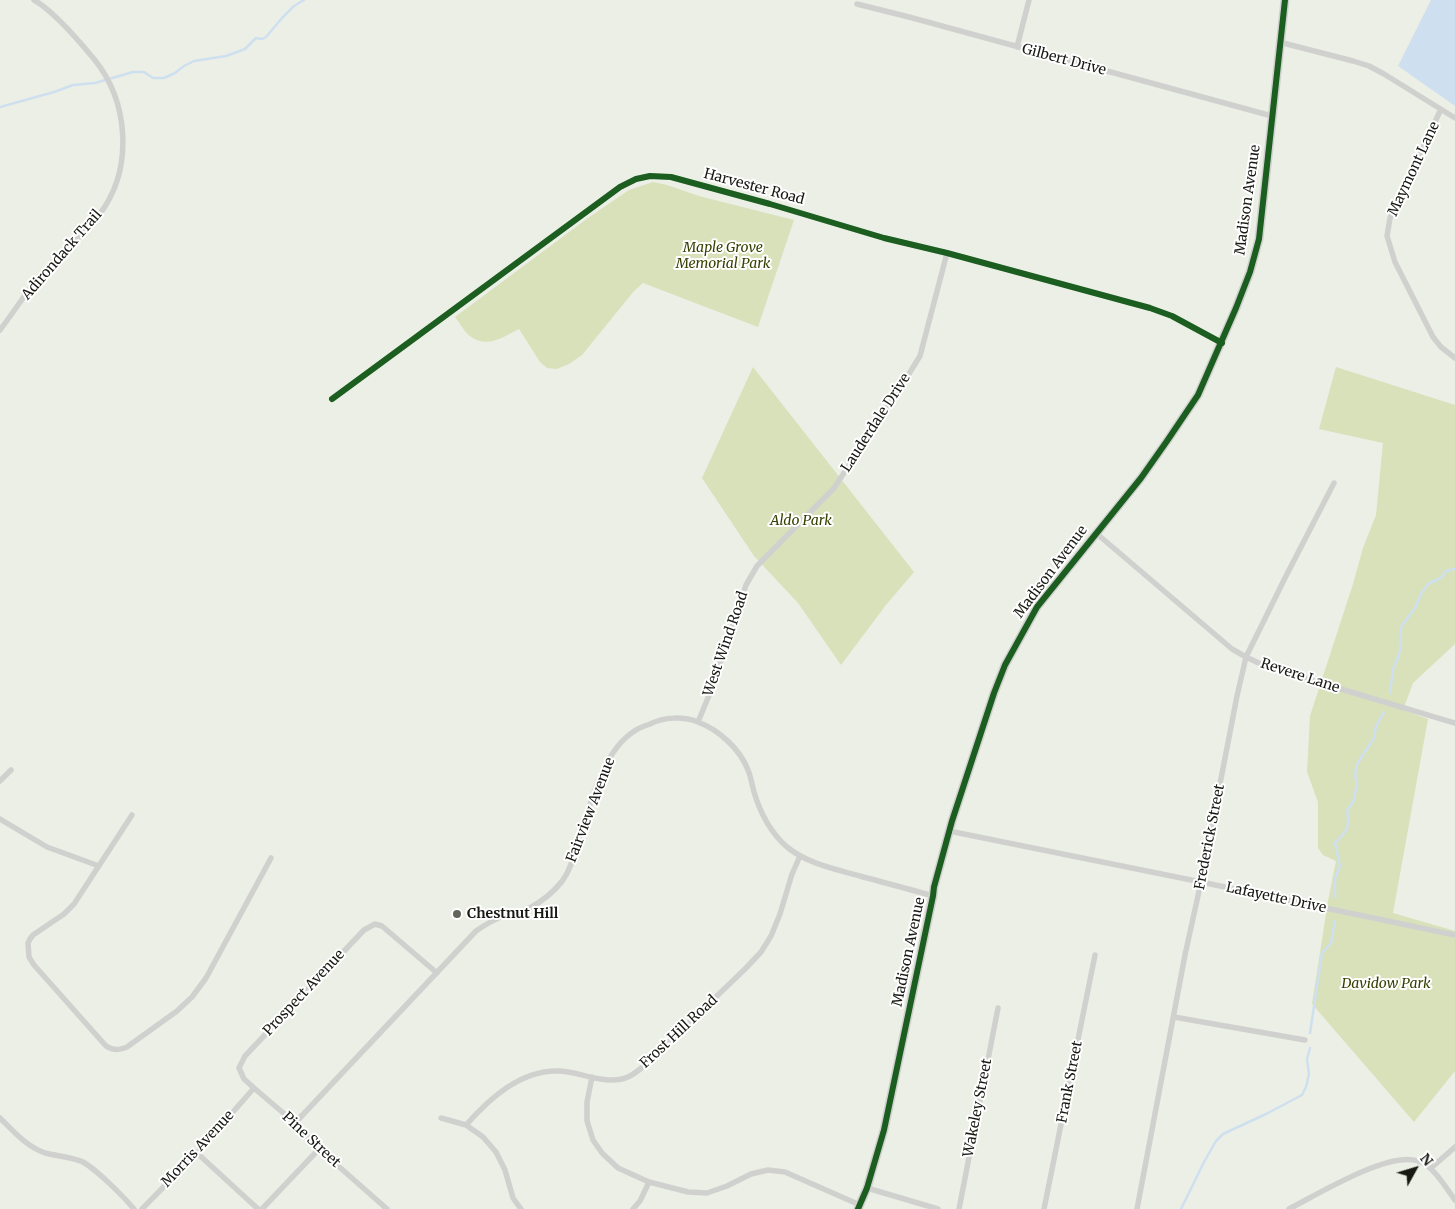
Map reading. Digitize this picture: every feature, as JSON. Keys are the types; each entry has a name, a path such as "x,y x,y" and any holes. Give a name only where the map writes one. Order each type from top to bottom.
{"street":[{"name":"Adirondack Trail","path":"0,330 39,277 100,213 117,182 121,163 123,132 120,113 110,84 88,52 50,13 34,0"},
{"path":"1017,47 1029,0"},
{"name":"Madison Avenue","path":"859,1207 867,1188 884,1130 934,887 949,832 1004,665 1037,607 1140,478 1198,395 1222,343 1250,272 1259,239 1285,0"},
{"name":"Gilbert Drive","path":"857,4 1272,116"},
{"path":"1280,42 1369,66 1455,118"},
{"name":"Maymont Lane","path":"1441,109 1390,218 1387,236 1395,262 1433,337 1450,356 1455,358"},
{"name":"Harvester Road","path":"332,399 620,187 636,179 650,176 671,177 884,238 1150,308 1172,316 1222,343"},
{"name":"Lauderdale Drive","path":"757,566 834,488 902,386 920,356 946,253"},
{"name":"Frederick Street","path":"1137,1209 1185,955 1246,657 1334,483"},
{"name":"Revere Lane","path":"1096,533 1232,649 1246,657 1267,667 1455,723"},
{"name":"West Wind Road","path":"698,722 710,693 746,585 757,566"},
{"name":"Fairview Avenue","path":"295,1124 476,931 488,922 527,910 553,892 564,879 572,861 598,784 610,756 633,731 654,722 682,718 698,722 730,742 748,770 760,807 769,826 786,846 800,856 821,865 933,896"},
{"path":"0,781 11,770"},
{"path":"132,815 70,909 33,935 28,944 29,957 34,966 106,1046 112,1050 121,1050 127,1047 177,1011 192,997 206,978 271,858"},
{"path":"0,819 47,847 99,866"},
{"name":"Lafayette Drive","path":"949,832 1455,935"},
{"name":"Frost Hill Road","path":"466,1125 493,1098 519,1080 540,1073 559,1070 618,1080 629,1076 644,1066 761,952 772,936 792,874 800,856"},
{"name":"Prospect Avenue","path":"239,1068 245,1056 311,986 364,930 375,924 382,926 437,973"},
{"name":"Frank Street","path":"1044,1209 1095,955"},
{"name":"Wakeley Street","path":"959,1209 998,1008"},
{"path":"1174,1017 1306,1040"},
{"name":"Pine Street","path":"239,1068 244,1079 386,1209"},
{"path":"592,1077 587,1102 587,1121 593,1140 602,1153 618,1168 649,1182 688,1192 707,1193 727,1186 751,1174 768,1170 785,1172 859,1207"},
{"name":"Morris Avenue","path":"142,1209 196,1153 254,1088"},
{"path":"0,1118 32,1147 81,1162 93,1169 134,1209"},
{"path":"441,1118 466,1125 483,1138 496,1152 505,1170 512,1198 521,1209"},
{"path":"1430,1168 1455,1147"},
{"path":"196,1153 260,1209 319,1149"},
{"path":"1289,1209 1368,1168 1396,1160 1417,1161 1430,1168 1455,1200"},
{"path":"633,1209 649,1182"},
{"path":"867,1188 938,1209"}],"green space":[{"name":"Maple Grove Memorial Park","path":"653,182 699,196 794,220 758,327 643,283 634,291 582,355 569,364 557,369 547,368 540,362 519,329 489,342 476,340 464,330 455,317 588,218 629,190"},
{"name":"Aldo Park","path":"753,367 914,572 886,605 841,665 798,603 754,556 702,478"},
{"name":"Davidow Park","path":"1336,367 1455,405 1455,644 1413,683 1403,710 1428,719 1393,913 1455,931 1455,1071 1414,1122 1312,1004 1336,861 1323,855 1318,848 1318,802 1307,772 1310,716 1363,548 1376,515 1383,443 1319,429"}],"water":[{"path":"1431,0 1455,0 1455,106 1398,66"}],"waterway":[{"path":"0,107 73,85 95,83 133,72 144,72 153,78 164,78 194,61 226,56 245,49 256,38 262,39 266,37 294,6 304,0"},
{"path":"1390,693 1393,670 1400,652 1401,627 1415,608 1428,584 1441,578 1446,571 1455,569"},
{"path":"1335,897 1335,879 1340,866 1335,843 1343,835 1348,825 1347,810 1353,802 1357,785 1355,775 1357,764 1374,738 1376,726 1384,712"},
{"path":"1310,1033 1322,953 1331,943 1335,921"},
{"path":"1181,1209 1204,1162 1216,1141 1223,1134 1302,1095 1309,1074 1307,1059 1310,1048"}],"cycle path":[{"path":"858,1209 867,1188 884,1130 934,887 952,821 1005,665 1037,607 1141,478 1198,395 1250,272 1259,239 1285,0"},
{"path":"332,399 620,187 636,179 650,176 671,177 884,238 947,253 1150,308 1172,316 1222,343"}],"place":[{"name":"Chestnut Hill","path":"457,914"}]}
